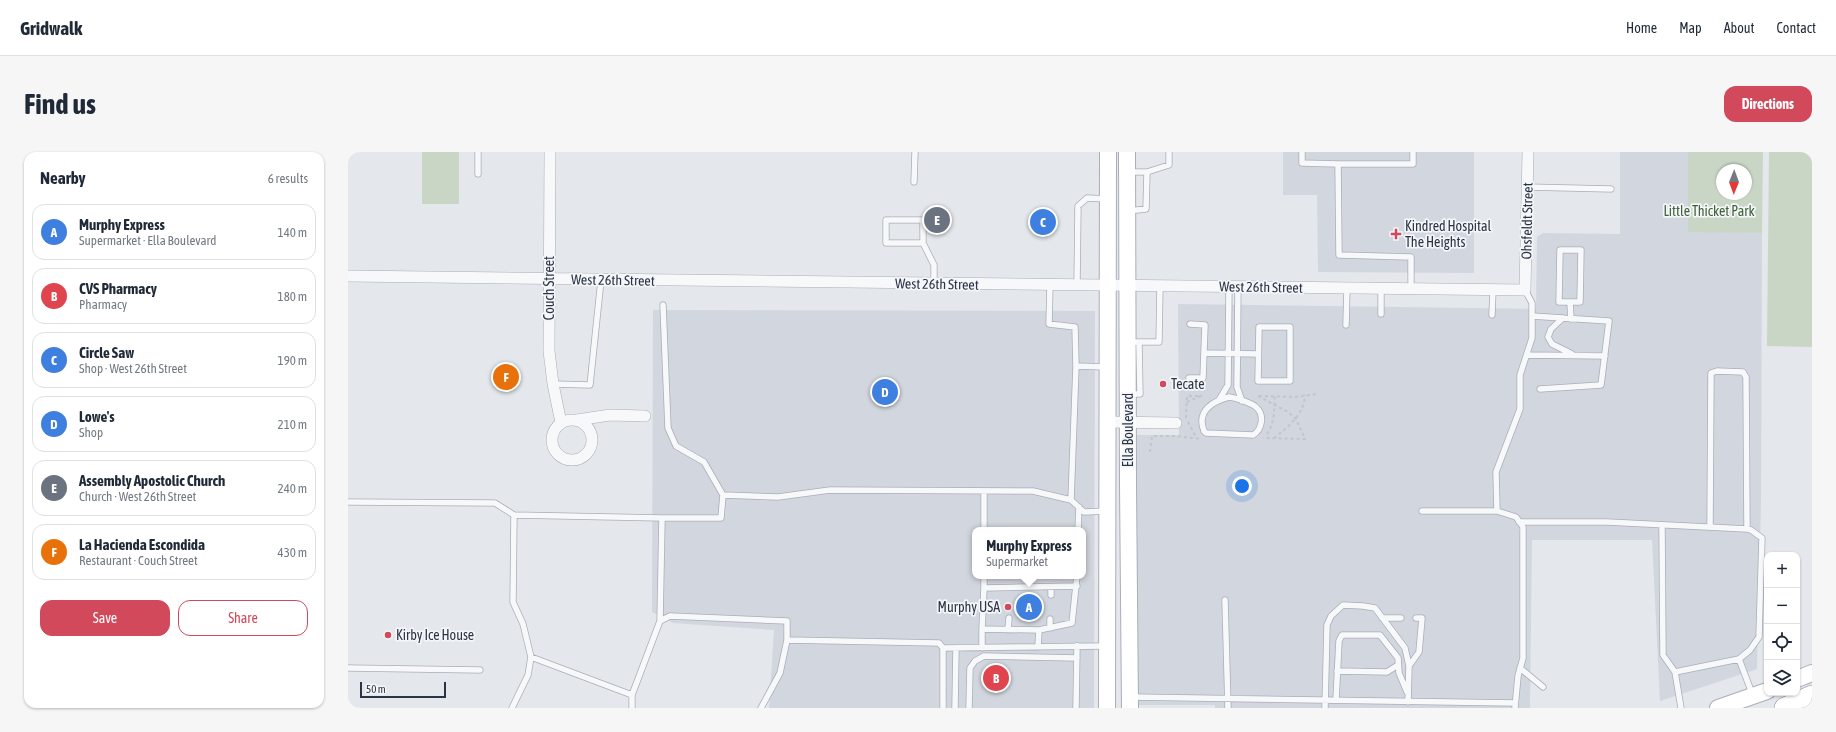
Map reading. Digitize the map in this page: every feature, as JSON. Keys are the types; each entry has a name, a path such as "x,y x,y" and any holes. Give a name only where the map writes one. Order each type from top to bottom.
{"highway":[{"path":"1785,708 1812,696"}],"main road":[{"name":"Ella Boulevard","path":"1107,708 1108,152"},
{"name":"Ella Boulevard","path":"1127,152 1128,286 1134,342 1134,366 1128,394 1130,702"},
{"path":"1800,678 1812,673"},
{"path":"1718,708 1760,693"}],"street":[{"name":"Couch Street","path":"550,152 548,279 549,351 553,384 561,423"},
{"name":"Ohsfeldt Street","path":"1525,290 1528,152"},
{"name":"West 26th Street","path":"348,276 1525,290"},
{"path":"578,420 585,424 591,431 593,439 588,451 578,459 570,460 561,457 555,451 552,443 552,435 555,428 561,423 569,420 610,416 645,416"},
{"path":"1108,422 1176,423"}],"lane":[{"path":"478,152 478,174"},
{"path":"914,182 915,152"},
{"path":"1128,172 1147,172 1168,165 1169,152"},
{"path":"1302,152 1302,163 1338,164 1413,164 1413,152"},
{"path":"1338,164 1339,255 1411,257 1411,289"},
{"path":"1128,211 1146,209 1147,172"},
{"path":"1527,187 1611,189"},
{"path":"1077,285 1078,206 1087,198 1108,199"},
{"path":"923,243 886,243 886,220 923,220 923,243 934,265 934,284"},
{"path":"1560,250 1581,250 1580,302 1570,302 1559,302 1560,250"},
{"path":"553,384 590,385 601,280"},
{"path":"1050,285 1049,324 1074,327 1076,366 1071,500"},
{"path":"1134,342 1159,342 1160,286"},
{"path":"1219,401 1228,386 1228,353 1233,287"},
{"path":"1233,287 1237,353 1237,387 1242,401"},
{"path":"1346,325 1347,288"},
{"path":"1381,288 1381,314"},
{"path":"1492,315 1493,289"},
{"path":"1497,511 1496,472 1520,409 1520,375 1532,338 1532,303 1525,290"},
{"path":"1570,302 1571,319"},
{"path":"348,502 495,503 514,515 721,518 723,495 704,462 676,446 668,428 663,305"},
{"path":"1532,316 1609,321 1602,385 1540,389"},
{"path":"1563,318 1551,329 1548,337 1555,346 1576,355"},
{"path":"1188,378 1204,378 1205,325 1190,324"},
{"path":"1259,327 1290,327 1290,381 1258,381 1258,354 1259,327"},
{"path":"1204,352 1258,354"},
{"path":"1527,355 1605,356"},
{"path":"1076,366 1108,367"},
{"path":"1710,527 1711,373 1717,371 1743,372 1746,377 1747,529"},
{"path":"1229,397 1256,407 1260,412 1261,428 1253,435 1206,433 1204,431 1202,415 1206,408 1219,401 1229,397"},
{"path":"723,495 778,497 830,490 1033,491 1071,500 1084,512 1108,511"},
{"path":"984,491 984,527"},
{"path":"1078,527 1079,507"},
{"path":"1130,702 1228,698 1515,706 1518,676 1524,658 1523,527 1516,517 1497,511 1422,512"},
{"path":"512,708 528,675 531,657 523,624 513,602 514,515"},
{"path":"632,708 632,695 660,621 662,518"},
{"path":"1519,522 1607,522 1662,526 1747,529 1751,530 1762,538 1759,637 1750,650 1739,659 1675,672"},
{"path":"1662,526 1663,655 1675,672 1681,708"},
{"path":"982,648 984,579"},
{"path":"982,629 1039,630 1072,623 1078,579"},
{"path":"984,588 1077,586"},
{"path":"1051,587 1051,595"},
{"path":"1009,588 1009,595"},
{"path":"1225,600 1228,708"},
{"path":"1325,708 1327,625 1331,616 1343,606 1363,606 1375,608 1405,648 1409,666 1408,702"},
{"path":"660,621 670,616 721,619 787,620 787,640 780,673 761,708"},
{"path":"1008,618 1008,630"},
{"path":"1382,618 1401,618"},
{"path":"1409,666 1419,652 1422,618 1416,618"},
{"path":"1050,619 1050,628"},
{"path":"1038,647 1039,630"},
{"path":"1336,700 1339,641 1342,635 1380,636 1398,658 1398,673 1408,694"},
{"path":"787,640 939,643 943,648 943,708"},
{"path":"1076,708 1077,646"},
{"path":"943,648 1108,646"},
{"path":"955,708 956,648"},
{"path":"970,708 970,668 975,661 984,656 1077,658"},
{"path":"531,657 632,695"},
{"path":"1739,659 1760,693"},
{"path":"1337,671 1387,672 1398,665"},
{"path":"348,668 480,670"},
{"path":"1520,668 1543,687"}],"path":[{"path":"1305,439 1296,419 1274,404 1258,396 1317,394"},
{"path":"1273,438 1287,428 1296,419 1303,408 1305,395"},
{"path":"1187,402 1202,396 1187,396 1186,418 1188,425 1197,439"},
{"path":"1264,438 1272,427 1274,415 1274,396"}],"shaded area":[{"name":"Kindred Hospital The Heights","path":"1283,152 1474,152 1474,273 1318,272 1317,195 1283,195"},
{"path":"1620,152 1688,152 1688,231 1762,233 1761,500 1757,669 1660,701 1652,540 1532,540 1530,708 1215,708 1215,705 1136,705 1133,435 1179,435 1178,304 1536,309 1537,237 1543,233 1620,234"},
{"path":"653,310 1095,311 1094,708 769,708 774,630 673,623 652,612"}],"green space":[{"path":"422,152 459,152 459,204 422,204"},
{"name":"Little Thicket Park","path":"1688,152 1763,152 1762,233 1688,232"},
{"path":"1769,152 1812,152 1812,347 1767,346"}],"place":[{"name":"Assembly Apostolic Church","path":"937,220"},
{"name":"Circle Saw","path":"1043,222"},
{"name":"Kindred Hospital The Heights","path":"1396,234"},
{"name":"La Hacienda Escondida","path":"506,377"},
{"name":"Tecate","path":"1163,384"},
{"name":"Lowe's","path":"885,392"},
{"name":"Murphy USA","path":"1008,607"},
{"name":"Murphy Express","path":"1029,607"},
{"name":"Kirby Ice House","path":"388,635"},
{"name":"CVS Pharmacy","path":"996,678"}]}
